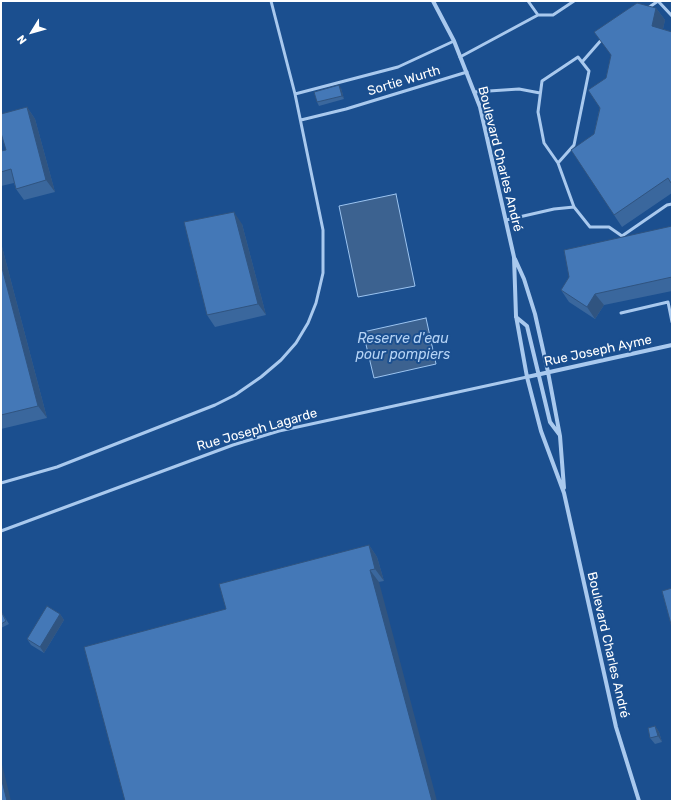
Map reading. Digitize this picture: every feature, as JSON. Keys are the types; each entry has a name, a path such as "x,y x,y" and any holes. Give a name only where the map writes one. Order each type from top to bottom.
{"street":[{"name":"Boulevard Charles André","path":"433,1 454,41 480,107 514,257 516,316 527,377 541,431 564,493 616,727 639,801"},
{"name":"Boulevard Charles André","path":"514,257 524,279 535,314 548,372 560,436 564,493"},
{"path":"516,316 527,326 550,422 560,436"},
{"name":"Rue Joseph Ayme","path":"527,377 672,345"}],"lane":[{"path":"1,483 57,467 215,405 235,395 261,378 281,360 296,342 308,323 316,303 323,273 323,230 301,120 271,1"},
{"path":"528,1 538,15"},
{"path":"460,56 538,15 553,15 574,1"},
{"path":"645,10 658,2 672,16"},
{"path":"582,62 606,36"},
{"path":"295,94 398,67 454,41"},
{"path":"558,163 574,145 589,71 578,56 542,81 538,112 544,142 558,163 574,207 590,227 609,227 622,236 667,205 672,204"},
{"name":"Sortie Wurth","path":"301,120 346,109 467,72"},
{"path":"474,92 519,89 540,93"},
{"path":"506,220 554,209 574,207"},
{"path":"621,313 670,302 672,322"},
{"name":"Rue Joseph Lagarde","path":"1,531 39,519 187,461 249,440 399,404 527,377"}],"water":[{"path":"396,194 415,286 358,297 339,206"},
{"name":"Reserve d'eau pour pompiers","path":"426,318 436,364 374,378 363,332"}],"building":[{"path":"637,3 656,8 652,26 672,32 672,182 671,183 668,178 614,215 571,150 594,134 600,108 588,90 606,78 611,55 594,32"},
{"path":"339,85 342,96 317,102 314,92"},
{"path":"27,107 46,180 16,189 11,169 1,172 1,151 6,150 1,133 1,114"},
{"path":"234,212 258,304 207,315 184,222"},
{"path":"672,226 672,277 595,294 587,307 561,290 569,277 564,250"},
{"path":"1,264 38,406 1,415"},
{"path":"369,545 375,569 370,570 432,801 125,801 84,647 226,609 219,584"},
{"path":"672,588 672,628 662,591"},
{"path":"47,606 60,614 40,647 27,639"},
{"path":"1,611 6,621 1,624"},
{"path":"655,726 658,736 650,738 648,728"},
{"path":"1,777 7,801 1,801"}]}
